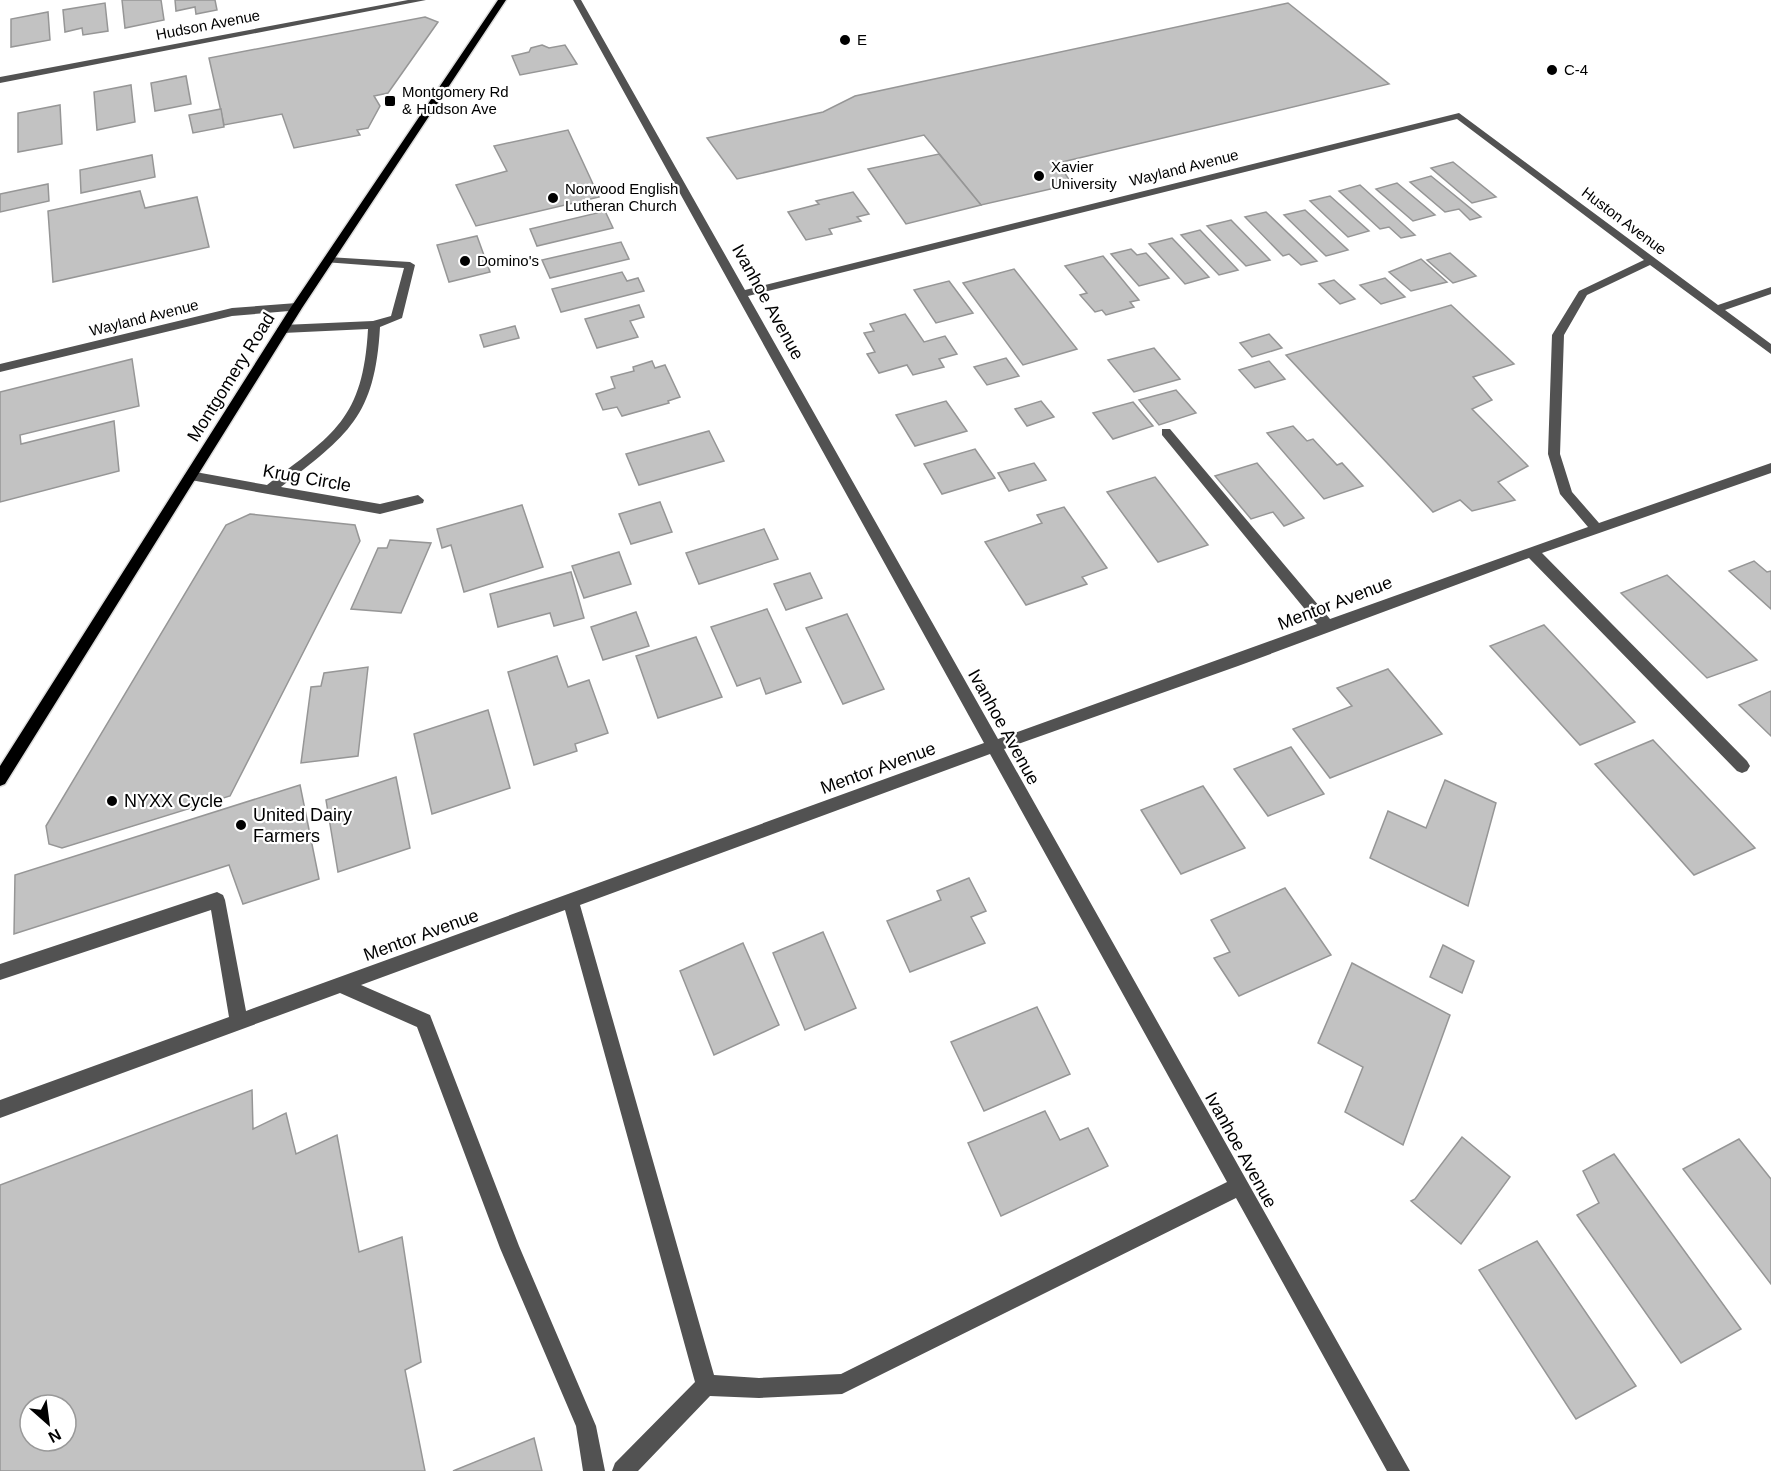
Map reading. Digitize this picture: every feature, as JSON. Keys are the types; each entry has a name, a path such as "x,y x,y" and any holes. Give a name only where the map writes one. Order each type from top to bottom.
{"main road":[{"name":"Montgomery Road","path":"0,779 297,307 502,0"}],"street":[{"path":"354,0 358,12"},
{"name":"Hudson Avenue","path":"0,80 422,0"},
{"name":"Ivanhoe Avenue","path":"577,0 1399,1471"},
{"name":"Wayland Avenue","path":"742,294 1459,116"},
{"name":"Huston Avenue","path":"1459,116 1771,350"},
{"path":"283,329 374,325 396,318 410,266 328,260"},
{"path":"1597,529 1566,494 1554,454 1558,335 1583,292 1652,260"},
{"path":"1717,309 1771,290"},
{"name":"Wayland Avenue","path":"0,368 232,312 297,307"},
{"path":"270,490 338,436 364,399 374,360 374,325"},
{"path":"1166,432 1327,626"},
{"name":"Mentor Avenue","path":"0,1109 1327,626 1771,468"},
{"name":"Krug Circle","path":"190,476 380,509 418,500"},
{"path":"1532,552 1742,766"},
{"path":"0,972 217,900 239,1022"},
{"path":"571,901 706,1385"},
{"path":"340,985 424,1021 510,1248 586,1426 594,1471"},
{"path":"622,1471 706,1385 759,1388 842,1384 1239,1186"}],"building":[{"path":"122,0 161,0 164,20 125,28"},
{"path":"175,0 215,0 217,10 196,14 195,7 176,11"},
{"path":"105,3 108,31 83,35 82,28 65,32 63,10"},
{"path":"1288,3 1389,84 1058,163 1072,184 981,205 924,135 737,179 707,138 823,112 855,96"},
{"path":"48,12 50,40 11,47 11,19"},
{"path":"425,17 438,22 388,93 374,96 380,106 368,128 357,130 360,135 294,148 282,114 224,125 209,58"},
{"path":"542,45 549,48 565,45 577,64 520,75 512,56 529,52 531,48"},
{"path":"186,76 191,104 155,111 151,83"},
{"path":"131,85 135,122 97,130 94,92"},
{"path":"60,105 62,144 18,152 18,113"},
{"path":"221,109 224,127 193,133 189,115"},
{"path":"568,130 599,197 476,226 456,185 507,171 494,146"},
{"path":"939,154 981,205 906,224 868,169"},
{"path":"152,155 155,177 81,193 80,170"},
{"path":"1453,162 1496,197 1472,203 1431,168"},
{"path":"1431,176 1481,217 1470,220 1459,209 1445,212 1410,182"},
{"path":"1397,183 1435,215 1413,221 1376,189"},
{"path":"48,184 49,201 0,212 0,194"},
{"path":"1360,185 1415,235 1401,238 1389,227 1380,229 1339,191"},
{"path":"140,191 145,208 197,197 209,247 53,282 48,211"},
{"path":"853,192 869,214 857,217 861,221 829,229 832,234 806,240 788,212 819,204 816,201"},
{"path":"1330,196 1369,231 1348,237 1310,201"},
{"path":"1305,210 1348,250 1326,256 1284,215"},
{"path":"605,211 613,228 537,246 530,229"},
{"path":"1266,212 1317,261 1301,265 1289,254 1283,256 1245,217"},
{"path":"1231,220 1270,260 1246,266 1207,226"},
{"path":"1200,230 1238,270 1219,275 1181,235"},
{"path":"477,236 490,272 449,282 437,245"},
{"path":"1172,238 1209,277 1185,284 1149,244"},
{"path":"621,242 629,259 550,278 542,260"},
{"path":"1131,249 1137,255 1146,253 1169,278 1139,286 1111,254"},
{"path":"1450,253 1476,276 1453,283 1427,260"},
{"path":"1103,256 1139,300 1130,302 1134,307 1106,315 1102,310 1095,312 1080,295 1087,293 1065,266"},
{"path":"1421,259 1447,282 1411,291 1389,272"},
{"path":"1014,269 1077,349 1023,365 963,283"},
{"path":"622,272 627,281 638,278 644,291 561,312 552,289"},
{"path":"1385,278 1405,297 1381,304 1360,285"},
{"path":"1334,280 1355,299 1340,304 1319,284"},
{"path":"949,281 973,313 936,323 914,290"},
{"path":"639,305 644,317 630,321 638,337 597,348 585,319"},
{"path":"1451,305 1514,364 1473,377 1492,400 1472,409 1528,466 1498,482 1515,500 1472,511 1460,500 1433,512 1286,355"},
{"path":"905,314 924,342 945,336 957,354 939,359 944,367 913,375 907,365 879,373 867,354 875,352 864,333 874,331 870,324"},
{"path":"515,326 519,338 484,347 480,335"},
{"path":"1269,334 1282,348 1252,357 1240,343"},
{"path":"1154,348 1180,379 1134,392 1108,360"},
{"path":"1006,358 1019,376 987,385 974,367"},
{"path":"132,359 139,406 20,435 21,444 114,421 119,471 0,502 0,392"},
{"path":"652,361 655,368 665,365 680,397 668,401 669,403 622,416 617,407 603,410 596,394 615,388 611,377 634,371 633,367"},
{"path":"1269,361 1285,379 1255,388 1239,370"},
{"path":"1176,390 1196,413 1159,425 1139,400"},
{"path":"946,401 967,431 915,446 896,415"},
{"path":"1041,401 1054,417 1027,426 1015,409"},
{"path":"1133,402 1153,426 1113,439 1093,413"},
{"path":"1293,426 1307,441 1313,439 1337,465 1342,463 1363,486 1324,499 1267,433"},
{"path":"709,431 724,461 639,485 626,454"},
{"path":"975,449 995,478 942,494 924,464"},
{"path":"1034,463 1046,480 1009,491 998,473"},
{"path":"1257,463 1304,518 1284,526 1273,512 1251,519 1215,476"},
{"path":"1155,477 1208,545 1158,562 1107,492"},
{"path":"660,502 672,532 631,544 619,514"},
{"path":"522,505 543,567 464,592 451,545 442,548 437,529"},
{"path":"1064,507 1107,568 1082,577 1087,584 1026,605 985,542 1042,523 1037,515"},
{"path":"250,514 355,525 360,541 230,796 62,848 49,844 46,826 226,525"},
{"path":"764,529 778,559 699,584 686,553"},
{"path":"390,540 431,543 401,613 351,609 378,548 387,548"},
{"path":"619,552 631,584 584,598 572,566"},
{"path":"1754,561 1767,572 1771,571 1771,609 1729,571"},
{"path":"571,572 584,618 554,626 550,613 498,627 490,594"},
{"path":"810,573 822,598 786,610 774,584"},
{"path":"1667,575 1757,660 1707,678 1621,593"},
{"path":"767,609 801,682 766,694 760,678 737,686 711,627"},
{"path":"636,612 649,646 603,660 591,627"},
{"path":"847,614 884,689 843,704 806,628"},
{"path":"1544,625 1635,722 1580,745 1490,646"},
{"path":"696,637 722,697 658,718 636,656"},
{"path":"557,656 568,687 589,680 608,733 575,744 577,751 534,765 508,672"},
{"path":"368,667 358,756 301,763 311,687 321,686 324,673"},
{"path":"1388,669 1442,734 1330,778 1293,729 1352,706 1337,688"},
{"path":"1771,691 1771,736 1739,705"},
{"path":"488,710 510,788 432,814 414,734"},
{"path":"1653,740 1755,848 1694,875 1595,764"},
{"path":"1291,747 1324,794 1268,816 1234,769"},
{"path":"396,777 410,848 338,872 326,800"},
{"path":"1445,780 1496,803 1468,906 1370,858 1388,811 1426,828"},
{"name":"United Dairy Farmers","path":"300,785 319,879 243,904 229,865 14,934 15,875"},
{"path":"1203,786 1245,848 1181,874 1141,810"},
{"path":"969,878 986,911 971,917 985,943 910,972 887,921 941,900 937,891"},
{"path":"1285,888 1331,955 1239,996 1214,958 1230,952 1211,920"},
{"path":"823,932 856,1008 805,1030 773,953"},
{"path":"743,943 779,1025 714,1055 680,971"},
{"path":"1443,945 1474,961 1462,993 1430,977"},
{"path":"1352,963 1450,1015 1403,1145 1345,1112 1363,1067 1318,1043"},
{"path":"1037,1007 1070,1074 984,1111 951,1042"},
{"path":"252,1090 253,1129 286,1113 296,1154 337,1135 359,1252 402,1237 421,1362 405,1370 425,1471 0,1471 0,1185"},
{"path":"1045,1111 1060,1140 1088,1128 1108,1166 1001,1216 968,1143"},
{"path":"1462,1137 1510,1177 1461,1244 1411,1201 1415,1199"},
{"path":"1739,1139 1771,1179 1771,1284 1683,1169"},
{"path":"1614,1154 1741,1329 1681,1363 1577,1215 1599,1203 1583,1171"},
{"path":"1537,1241 1636,1386 1576,1419 1479,1270"},
{"path":"534,1438 542,1471 453,1471"}],"place":[{"name":"E","path":"845,40"},
{"name":"C-4","path":"1552,70"},
{"name":"Montgomery Rd & Hudson Ave","path":"390,101"},
{"name":"Xavier University","path":"1039,176"},
{"name":"Norwood English Lutheran Church","path":"553,198"},
{"name":"Domino's","path":"465,261"},
{"name":"NYXX Cycle","path":"112,801"},
{"name":"United Dairy Farmers","path":"241,825"}]}
